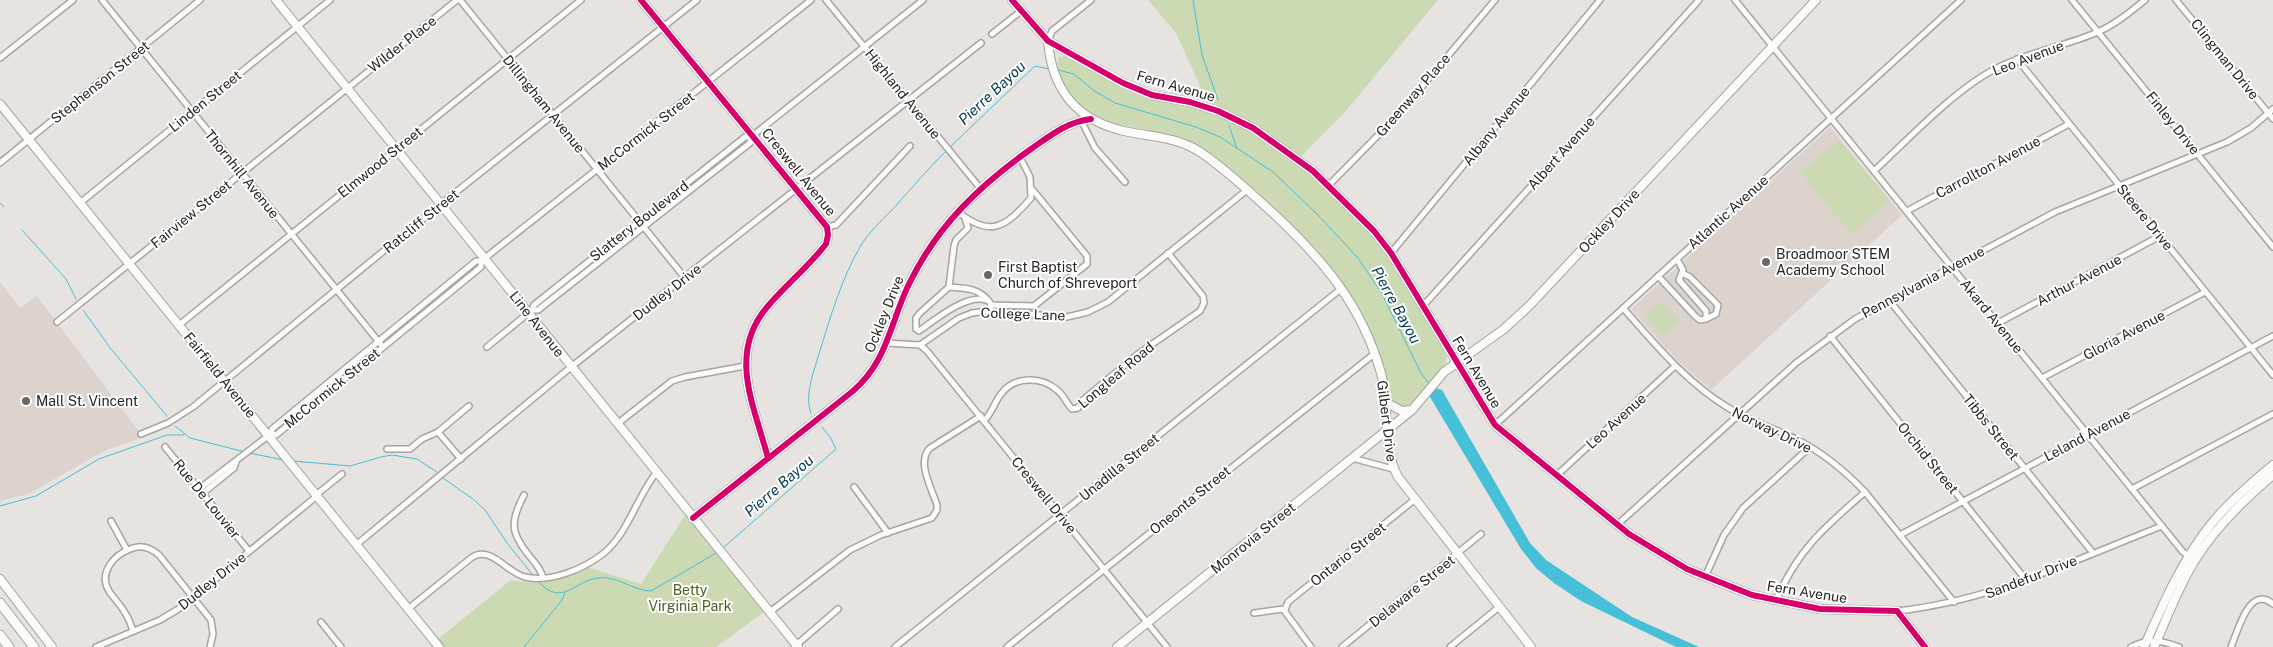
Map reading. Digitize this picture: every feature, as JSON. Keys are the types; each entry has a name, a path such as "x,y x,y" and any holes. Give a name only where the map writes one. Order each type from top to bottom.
{"highway":[{"path":"0,603 34,647"},
{"path":"0,635 9,647"}],"street":[{"path":"0,58 72,0"},
{"name":"Thornhill Avenue","path":"102,0 383,347"},
{"name":"Stephenson Street","path":"0,163 200,0"},
{"name":"Line Avenue","path":"276,0 441,204 483,260 530,312 572,368 796,646"},
{"name":"Linden Street","path":"80,203 330,0"},
{"name":"Dillingham Avenue","path":"458,0 685,278"},
{"name":"Wilder Place","path":"346,87 458,0"},
{"name":"Elmwood Street","path":"179,325 581,0"},
{"name":"Creswell Avenue","path":"641,0 827,228 828,238 822,248 772,302 757,322 747,347 745,366 748,382 768,458"},
{"name":"Ratcliff Street","path":"141,434 184,414 225,382 552,114 697,0"},
{"name":"McCormick Street","path":"483,260 481,266 276,435 270,435 272,429 476,261 483,260 811,0"},
{"name":"Highland Avenue","path":"826,0 980,188"},
{"name":"Slattery Boulevard","path":"487,347 530,312 534,305 744,137 752,136 923,0"},
{"path":"1012,0 1048,41 1055,72 1071,104 1091,119"},
{"path":"1048,41 1052,31 1091,0"},
{"name":"Greenway Place","path":"1328,186 1399,114 1495,0"},
{"name":"Albany Avenue","path":"1392,253 1600,0"},
{"name":"Albert Avenue","path":"1423,306 1699,0"},
{"name":"Akard Avenue","path":"1736,0 2162,526 2191,558"},
{"name":"Ockley Drive","path":"1388,428 1414,407 1440,375 1504,329 1529,306 1816,0"},
{"name":"Atlantic Avenue","path":"1495,425 1961,0"},
{"name":"Finley Drive","path":"2072,0 2273,247"},
{"name":"Leo Avenue","path":"1874,171 1971,84 1998,67 2017,59 2098,32 2116,23 2145,0"},
{"name":"Clingman Drive","path":"2176,0 2271,111 2273,119"},
{"path":"992,34 1021,11"},
{"name":"Fern Avenue","path":"1048,41 1137,90 1199,104 1236,118 1301,162 1374,231 1392,253 1456,363 1495,425 1618,525 1668,559 1705,578 1776,601 1820,609 1896,611"},
{"name":"Dudley Drive","path":"356,545 572,368 981,43"},
{"name":"Steere Drive","path":"2017,59 2273,374"},
{"name":"Fairview Street","path":"57,322 346,87"},
{"name":"Fairfield Avenue","path":"0,104 270,435 316,496 439,647"},
{"name":"Pennsylvania Avenue","path":"1618,525 1796,363 1830,336 1889,300 2055,212 2233,139 2271,111"},
{"name":"Ockley Drive","path":"693,518 864,381 876,365 887,343 900,302 919,263 957,211 980,188 1061,128 1081,120 1091,119"},
{"name":"Gilbert Drive","path":"1091,119 1123,131 1165,137 1186,144 1206,156 1247,190 1311,249 1342,288 1367,333 1380,372 1387,403 1389,450 1393,469 1414,500 1532,647"},
{"path":"1081,120 1095,148 1125,182"},
{"name":"Carrollton Avenue","path":"1906,211 2069,124"},
{"name":"Slattery Boulevard","path":"530,312 538,310 750,143 752,136"},
{"path":"827,228 836,225 910,146"},
{"path":"950,287 956,240 968,228 998,226 1011,217 1031,198 1030,177 1020,157"},
{"path":"990,306 980,292 974,289 950,287 925,307 916,318 915,325 919,331 962,303 981,299 990,306 1034,306 1087,264 1087,256 1032,189"},
{"name":"College Lane","path":"920,345 963,316 982,311 990,306 1052,317 1067,317 1088,312 1108,302 1247,190"},
{"path":"957,211 982,227"},
{"path":"965,217 968,228"},
{"name":"Arthur Avenue","path":"1998,324 2160,236"},
{"name":"Longleaf Road","path":"770,612 850,550 888,533 927,520 935,514 936,505 924,462 925,454 930,448 991,414 1004,391 1014,384 1025,380 1046,383 1063,395 1072,409 1078,408 1083,400 1128,362 1200,311 1204,303 1203,296 1168,253"},
{"path":"1676,259 1681,265 1682,272 1679,280 1706,311 1706,319"},
{"path":"1658,276 1700,320 1716,314 1718,305 1690,277 1682,272"},
{"name":"Unadilla Street","path":"896,647 1342,288"},
{"name":"Gloria Avenue","path":"2042,378 2205,292"},
{"path":"431,298 435,304"},
{"name":"Tibbs Street","path":"1889,300 2093,553"},
{"name":"Norway Drive","path":"1623,308 1676,366 1700,389 1740,415 1810,447 1842,469 1865,492 1954,602"},
{"name":"Orchid Street","path":"1830,336 2026,580"},
{"name":"Leland Avenue","path":"1900,535 2273,336"},
{"path":"887,343 920,345"},
{"name":"Creswell Drive","path":"920,345 927,351 1104,570"},
{"name":"Oneonta Street","path":"1007,647 1374,354"},
{"path":"617,424 672,381 745,366"},
{"name":"Leo Avenue","path":"1556,476 1676,366"},
{"path":"321,389 325,394"},
{"path":"1387,403 1402,411 1414,407"},
{"path":"387,449 410,449 422,439 438,432 469,406"},
{"path":"2132,489 2273,414"},
{"name":"Monrovia Street","path":"1118,647 1388,428"},
{"path":"438,432 461,459"},
{"path":"201,491 230,464 236,462 270,435"},
{"name":"Rue De Louvier","path":"165,447 250,552"},
{"path":"1705,578 1724,535 1744,508 1810,447"},
{"path":"1351,458 1393,469"},
{"path":"2146,643 2175,579 2228,511 2273,465"},
{"path":"408,609 471,558 480,554 490,555 518,575 543,578 587,563 611,547 648,483 656,473"},
{"name":"Dudley Drive","path":"96,647 165,618 250,552 342,474"},
{"path":"2228,511 2273,476"},
{"path":"854,487 888,533"},
{"path":"1776,601 1785,579 1807,546 1865,492"},
{"path":"524,495 514,519 515,534 520,545 539,568 543,578"},
{"name":"Ontario Street","path":"1284,610 1288,602 1414,500"},
{"path":"111,521 127,550"},
{"name":"Sandefur Drive","path":"1896,611 1954,602 1986,594 2162,526"},
{"name":"Delaware Street","path":"1342,647 1481,534"},
{"path":"133,631 127,616 110,592 106,583 106,572 110,563 127,550 142,547 154,551 194,597 211,620 213,634 210,647"},
{"path":"2155,643 2191,558"},
{"path":"1104,570 1167,647"},
{"path":"0,579 52,647"},
{"path":"2231,647 2253,601 2262,598 2273,604"},
{"path":"1450,647 1499,608"},
{"path":"796,646 838,609"},
{"path":"1254,613 1284,610 1311,647"},
{"path":"1896,611 1925,647"},
{"path":"321,622 341,647"},
{"path":"2131,647 2155,643 2179,647"}],"shaded area":[{"name":"Broadmoor STEM Academy School","path":"1830,127 1902,215 1711,390 1675,358 1631,309"},
{"path":"0,282 20,308 37,296 143,437 104,451 28,494 0,501"}],"green space":[{"path":"1148,0 1438,0 1345,112 1301,156 1244,118 1207,101 1176,33"},
{"path":"1065,56 1137,94 1190,106 1238,124 1309,173 1375,238 1447,354 1445,365 1410,405 1405,409 1392,403 1381,361 1364,321 1342,283 1310,244 1250,186 1201,148 1171,135 1122,125 1091,113 1070,95 1062,82 1058,60 1059,57"},
{"path":"1839,140 1890,201 1851,234 1800,172"},
{"path":"1661,302 1679,321 1663,336 1645,316"},
{"name":"Betty Virginia Park","path":"686,514 764,612 716,647 444,647 438,639 511,580 536,583 587,567 641,584"}],"water":[{"path":"1436,388 1442,390 1530,543 1546,560 1632,617 1699,647 1676,647 1581,601 1536,568 1521,549 1430,397 1431,391"}],"waterway":[{"path":"1193,0 1202,55 1218,100"},
{"name":"Pierre Bayou","path":"949,148 1035,66 1049,69"},
{"name":"Pierre Bayou","path":"1058,70 1074,74 1093,90 1115,103 1196,127 1220,137 1273,172 1318,215 1358,258 1381,292 1421,373 1430,385"},
{"path":"1229,126 1237,148"},
{"name":"Pierre Bayou","path":"811,413 809,391 812,376 836,299 853,260 871,232 946,151"},
{"path":"0,203 4,207"},
{"path":"22,230 66,279 76,299"},
{"path":"83,310 111,349 167,416"},
{"path":"175,426 190,438 245,452"},
{"name":"Pierre Bayou","path":"723,548 836,449 822,427"},
{"path":"0,506 36,496 99,459 167,435 184,435"},
{"path":"249,453 284,460"},
{"path":"293,461 350,466 392,455 417,459 437,472"},
{"path":"443,478 485,510 507,543 532,574"},
{"path":"539,582 555,593 562,593 582,583 598,578 612,579 638,589 651,591 718,552"},
{"path":"524,647 562,600 565,592"}],"cycle path":[{"path":"641,0 827,227 826,244 768,306 756,324 749,342 746,361 747,380 768,458"},
{"path":"1012,0 1048,41 1123,83 1152,95 1190,102 1218,111 1253,128 1313,171 1374,231 1391,253 1495,425 1629,534 1687,569 1752,595 1820,609 1897,611 1925,647"},
{"path":"693,518 853,391 865,379 882,353 903,297 921,261 947,224 962,208 995,177 1045,139 1067,126 1091,119"}],"place":[{"name":"Broadmoor STEM Academy School","path":"1766,262"},
{"name":"First Baptist Church of Shreveport","path":"988,275"},
{"name":"Mall St. Vincent","path":"26,401"}]}
